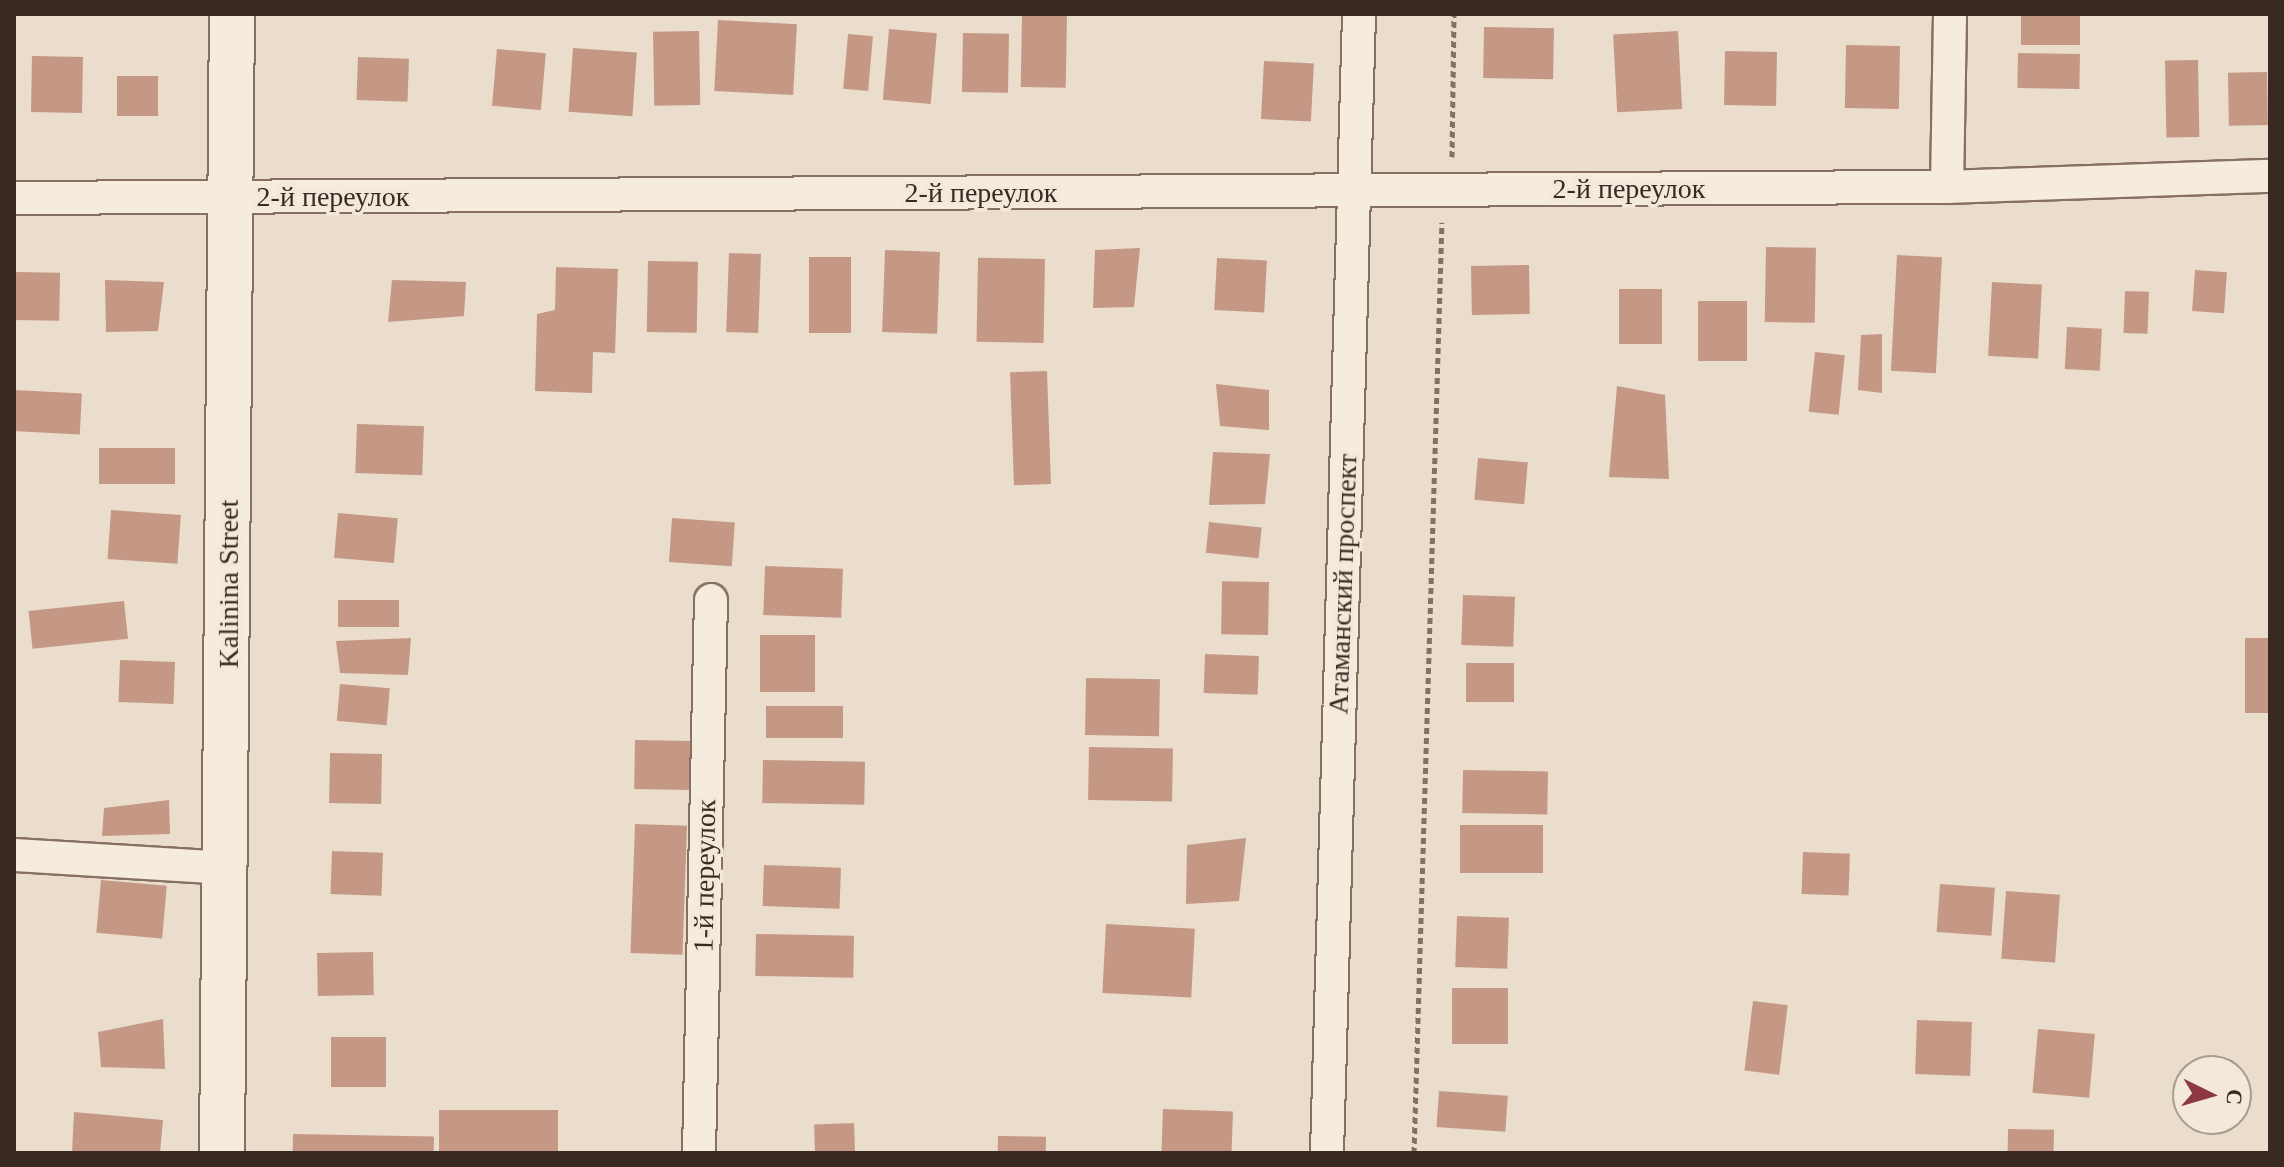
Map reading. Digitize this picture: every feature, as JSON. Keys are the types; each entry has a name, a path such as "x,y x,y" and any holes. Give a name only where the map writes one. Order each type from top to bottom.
{"main road":[{"name":"Kalinina Street","path":"222,1153 228,868 232,14"}],"street":[{"name":"Атаманский проспект","path":"1327,1153 1359,14"},
{"path":"1947,187 1950,14"},
{"name":"2-й переулок","path":"14,198 1947,187 2270,176"},
{"name":"1-й переулок","path":"699,1153 711,600"},
{"path":"14,855 228,868"}],"path":[{"path":"1414,1153 1454,14"}],"building":[{"path":"1022,14 1067,15 1066,88 1021,87"},
{"path":"2021,14 2080,14 2080,45 2021,45"},
{"path":"718,20 797,24 793,95 714,91"},
{"path":"1484,27 1554,28 1553,79 1483,78"},
{"path":"889,29 937,33 931,104 883,100"},
{"path":"699,31 700,105 654,106 653,32"},
{"path":"1678,31 1682,109 1617,112 1613,34"},
{"path":"963,33 1009,34 1008,93 962,92"},
{"path":"848,34 873,36 868,91 843,89"},
{"path":"1846,45 1900,46 1899,109 1845,108"},
{"path":"573,48 637,52 632,116 569,112"},
{"path":"497,49 546,53 541,110 492,106"},
{"path":"1725,51 1777,52 1776,106 1724,105"},
{"path":"2018,53 2080,54 2079,89 2017,88"},
{"path":"32,56 83,57 82,113 31,112"},
{"path":"358,57 409,59 407,102 356,100"},
{"path":"2198,60 2199,137 2166,138 2165,61"},
{"path":"1264,61 1314,64 1311,122 1261,119"},
{"path":"2267,72 2268,125 2229,126 2228,73"},
{"path":"117,76 158,76 158,116 117,116"},
{"path":"1766,247 1816,248 1815,323 1765,322"},
{"path":"1140,248 1134,307 1093,308 1095,250"},
{"path":"885,250 940,252 937,334 882,332"},
{"path":"729,253 761,254 758,333 726,332"},
{"path":"1897,255 1942,257 1936,373 1891,371"},
{"path":"809,257 851,257 851,333 809,333"},
{"path":"978,258 1045,259 1044,343 977,342"},
{"path":"1217,258 1267,261 1264,313 1214,310"},
{"path":"648,261 698,262 697,333 647,332"},
{"path":"1529,265 1530,314 1472,315 1471,266"},
{"path":"556,267 618,269 615,353 593,352 592,393 535,391 537,314 555,310"},
{"path":"2195,270 2227,272 2224,313 2192,311"},
{"path":"14,272 60,273 59,321 14,320"},
{"path":"105,280 164,282 158,331 106,332"},
{"path":"392,280 466,282 464,316 388,322"},
{"path":"1992,282 2042,285 2038,359 1988,356"},
{"path":"1619,289 1662,289 1662,344 1619,344"},
{"path":"2125,291 2149,292 2148,334 2124,333"},
{"path":"1698,301 1747,301 1747,361 1698,361"},
{"path":"2067,327 2102,329 2100,371 2065,369"},
{"path":"1882,334 1882,393 1858,390 1861,335"},
{"path":"1815,352 1845,355 1839,415 1809,412"},
{"path":"1047,371 1051,484 1014,485 1010,372"},
{"path":"1216,384 1269,390 1269,430 1220,426"},
{"path":"1617,386 1665,395 1669,479 1609,477"},
{"path":"14,390 82,394 80,435 14,431"},
{"path":"357,424 424,426 422,475 355,473"},
{"path":"99,448 175,448 175,484 99,484"},
{"path":"1213,452 1270,454 1265,504 1209,505"},
{"path":"1478,458 1528,462 1524,504 1474,500"},
{"path":"111,510 181,515 177,564 108,559"},
{"path":"338,513 398,518 394,563 334,558"},
{"path":"672,518 735,522 732,566 669,562"},
{"path":"1209,522 1262,528 1258,558 1206,553"},
{"path":"765,566 843,569 841,618 763,615"},
{"path":"1222,581 1269,582 1268,635 1221,634"},
{"path":"1463,595 1515,597 1513,647 1461,645"},
{"path":"338,600 399,600 399,627 338,627"},
{"path":"124,601 128,639 32,649 29,611"},
{"path":"760,635 815,635 815,692 760,692"},
{"path":"411,638 408,675 340,673 336,641"},
{"path":"2245,638 2270,638 2270,713 2245,713"},
{"path":"1205,654 1259,656 1258,695 1204,693"},
{"path":"120,660 175,662 174,704 119,702"},
{"path":"1466,663 1514,663 1514,702 1466,702"},
{"path":"1086,678 1160,679 1159,736 1085,735"},
{"path":"340,684 390,688 387,725 337,721"},
{"path":"766,706 843,706 843,738 766,738"},
{"path":"635,740 692,741 691,790 634,789"},
{"path":"1089,747 1173,748 1172,801 1088,800"},
{"path":"330,753 382,754 381,804 329,803"},
{"path":"763,760 865,762 864,805 762,803"},
{"path":"1463,770 1548,771 1547,814 1462,813"},
{"path":"169,800 170,834 102,836 104,808"},
{"path":"635,824 687,826 682,955 630,953"},
{"path":"1460,825 1543,825 1543,873 1460,873"},
{"path":"1246,838 1239,901 1186,904 1187,845"},
{"path":"332,851 383,853 381,896 330,894"},
{"path":"1803,852 1850,854 1849,896 1802,894"},
{"path":"764,865 841,868 840,909 763,906"},
{"path":"101,880 167,886 162,939 96,933"},
{"path":"1940,884 1995,888 1992,936 1937,932"},
{"path":"2006,891 2060,895 2055,963 2001,959"},
{"path":"1457,916 1509,918 1507,969 1455,967"},
{"path":"1106,924 1195,929 1191,998 1102,993"},
{"path":"756,934 854,936 853,978 755,976"},
{"path":"373,952 374,995 318,996 317,953"},
{"path":"1452,988 1508,988 1508,1044 1452,1044"},
{"path":"1753,1001 1788,1005 1779,1075 1744,1070"},
{"path":"163,1019 165,1069 101,1067 98,1032"},
{"path":"1917,1020 1972,1022 1970,1076 1915,1074"},
{"path":"2038,1029 2095,1034 2089,1098 2032,1093"},
{"path":"331,1037 386,1037 386,1087 331,1087"},
{"path":"1439,1091 1508,1096 1505,1132 1436,1127"},
{"path":"1163,1109 1233,1111 1232,1153 1161,1153"},
{"path":"439,1110 558,1110 558,1153 439,1153"},
{"path":"74,1112 163,1120 160,1153 72,1153"},
{"path":"854,1123 855,1153 815,1153 814,1124"},
{"path":"2008,1129 2054,1130 2054,1153 2008,1153"},
{"path":"293,1134 434,1136 434,1153 293,1153"},
{"path":"998,1136 1046,1137 1046,1153 998,1153"}]}
